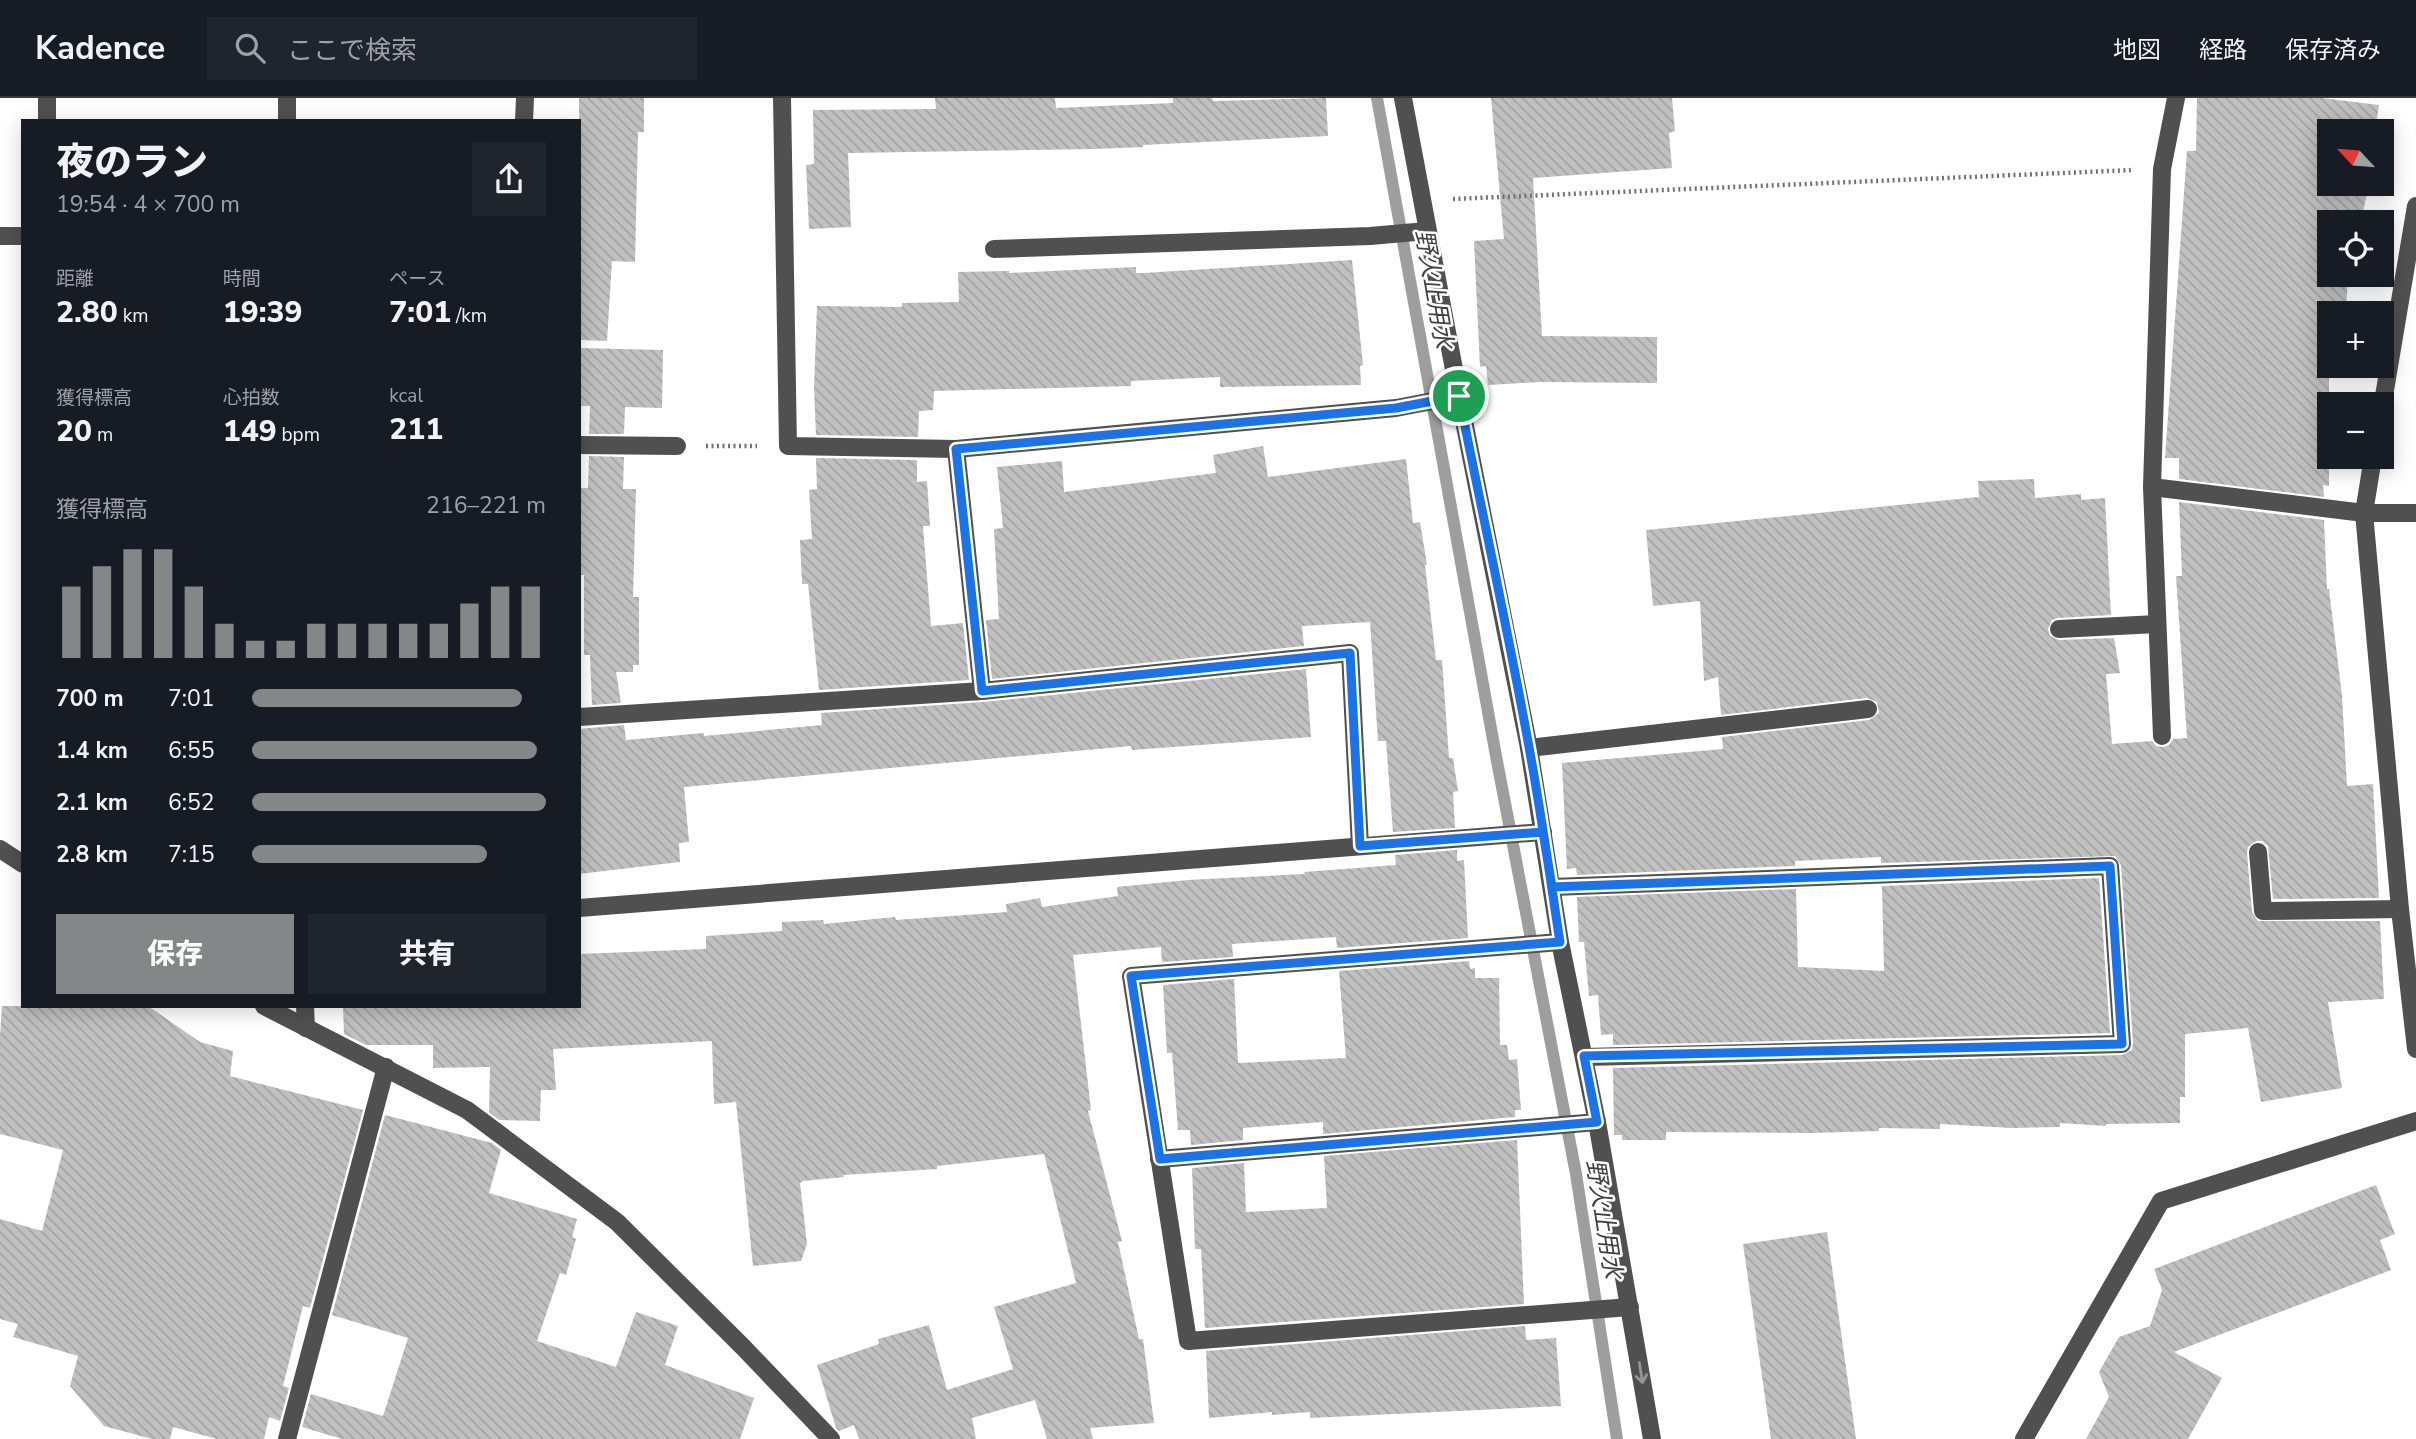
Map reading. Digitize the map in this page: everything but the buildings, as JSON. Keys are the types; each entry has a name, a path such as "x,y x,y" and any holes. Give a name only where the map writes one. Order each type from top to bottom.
{"street":[{"path":"47,98 47,119"},
{"path":"287,98 287,119"},
{"path":"524,98 524,119"},
{"path":"782,98 788,446 956,449 1396,408 1457,397"},
{"path":"1403,98 1422,200 1424,231 1530,748 1536,832 1552,887 1554,943 1584,1056 1588,1123 1623,1308 1652,1439"},
{"path":"2162,736 2152,487 2162,169 2176,98"},
{"path":"2385,392 2416,206"},
{"path":"994,249 1370,236 1424,231"},
{"path":"0,236 21,236"},
{"path":"581,445 677,446"},
{"path":"956,449 982,691"},
{"path":"2371,469 2364,513 2400,909 2416,1049"},
{"path":"2152,487 2364,513 2416,513"},
{"path":"2059,629 2157,624"},
{"path":"581,717 982,691 1350,653 1360,846"},
{"path":"1530,748 1868,709"},
{"path":"581,908 1536,832"},
{"path":"0,849 21,863"},
{"path":"2258,852 2263,911 2400,909"},
{"path":"1552,887 2110,866 2122,1044 1584,1056"},
{"path":"1554,943 1131,976 1188,1340 1623,1308"},
{"path":"268,1008 467,1110 618,1222 831,1439"},
{"path":"305,1008 306,1028"},
{"path":"287,1439 386,1067"},
{"path":"2024,1439 2161,1201 2416,1121"},
{"path":"1160,1159 1588,1123"}],"path":[{"path":"1422,200 2162,169"},
{"path":"677,446 788,446"}],"waterway":[{"name":"野火止用水","path":"1377,98 1496,756 1576,1174 1617,1439"}],"route":[{"path":"1459,396 1396,408 956,449 982,691 1350,653 1360,846 1543,832 1552,887 2110,866 2122,1044 1584,1056 1597,1122 1160,1159 1131,976 1560,942 1552,887 1530,748 1459,396"}]}
